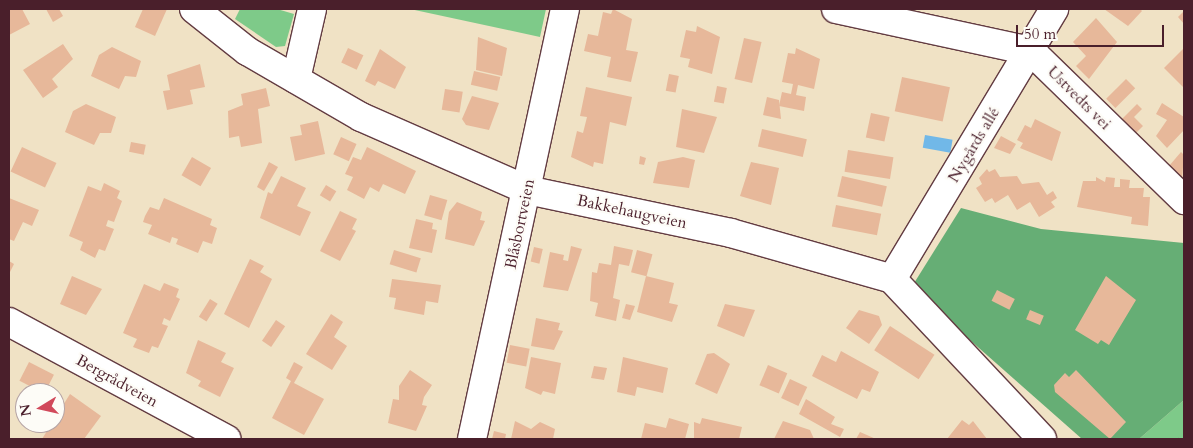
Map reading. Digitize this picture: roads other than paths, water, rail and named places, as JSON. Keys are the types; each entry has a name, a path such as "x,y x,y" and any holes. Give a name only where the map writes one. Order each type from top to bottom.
{"street":[{"name":"Bakkehaugveien","path":"194,9 246,51 362,117 527,190 731,233 892,279"},
{"path":"296,79 312,9"},
{"name":"Blåsbortveien","path":"472,439 565,9"},
{"path":"836,9 1031,51"},
{"name":"Nygårds allé","path":"892,279 1031,51 1054,9"},
{"name":"Ustvedts vei","path":"1031,51 1184,200"},
{"path":"892,279 1042,439"},
{"name":"Bergrådveien","path":"9,322 226,439"}],"water":[{"path":"925,135 953,140 950,153 923,148"}]}
